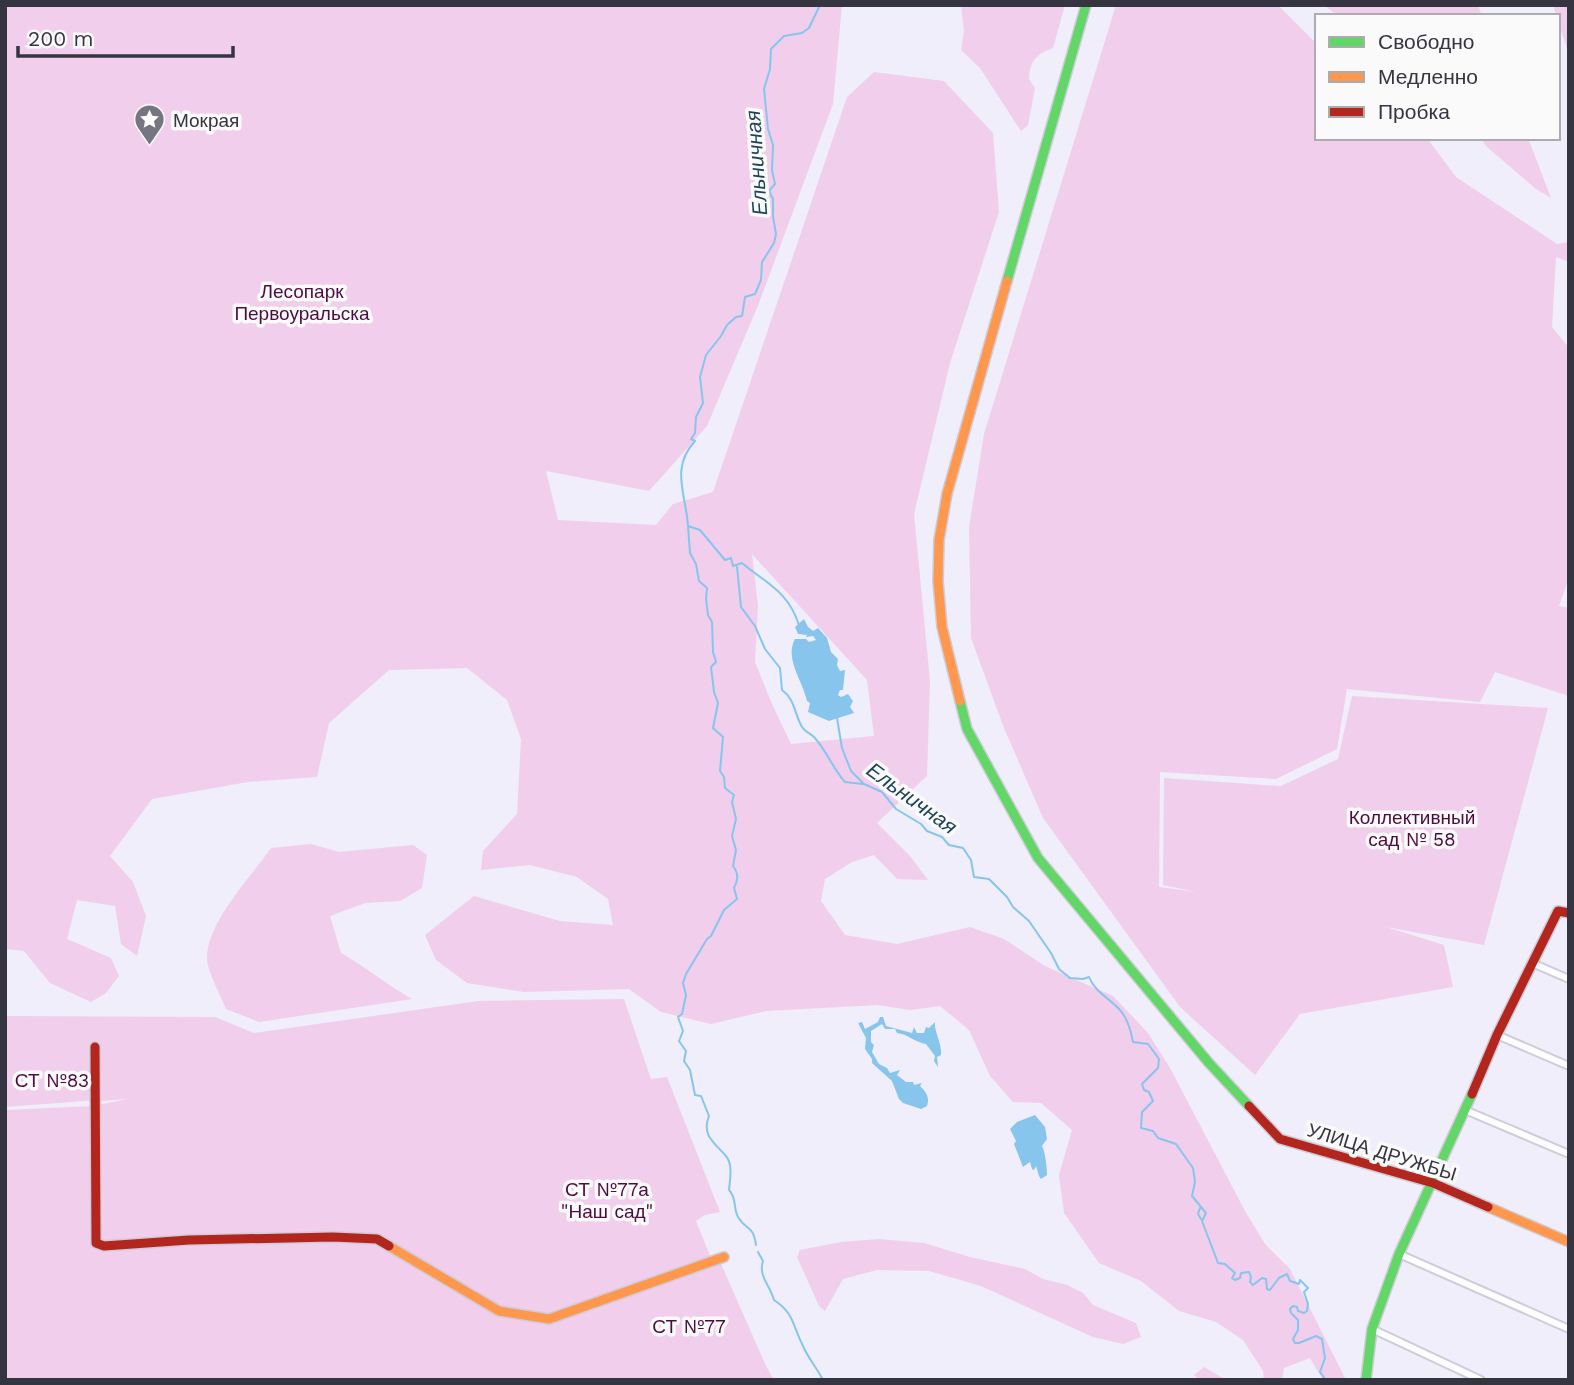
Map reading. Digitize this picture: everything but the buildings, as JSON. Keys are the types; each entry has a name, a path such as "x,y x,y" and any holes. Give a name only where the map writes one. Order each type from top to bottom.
{"street":[{"name":"УЛИЦА ДРУЖБЫ","path":"1086,5 947,494 938,559 942,627 967,729 1038,858 1209,1063 1280,1139 1433,1183 1569,1241"},
{"path":"1366,1380 1372,1329 1399,1254 1532,963 1558,911 1569,913"},
{"path":"1532,963 1569,979"},
{"path":"1497,1035 1569,1066"},
{"path":"95,1047 96,1243 104,1246 294,1237 377,1239 499,1311 549,1319 724,1257"},
{"path":"1465,1110 1569,1154"},
{"path":"1399,1254 1569,1329"},
{"path":"1372,1329 1481,1380"}],"green space":[{"name":"Лесопарк Первоуральска","path":"5,5 842,5 833,104 759,303 707,426 649,491 546,471 558,520 656,525 673,504 713,492 847,97 874,72 944,81 993,133 999,212 950,363 914,514 930,681 927,776 877,823 910,856 928,880 897,879 874,855 852,862 825,879 821,901 845,935 897,944 970,927 1004,939 1045,966 1113,996 1148,1033 1170,1068 1245,1211 1265,1244 1290,1269 1346,1380 1323,1380 1310,1358 1284,1368 1282,1380 1264,1380 1263,1371 1243,1340 1216,1322 1179,1311 1141,1281 1099,1263 1064,1213 1059,1175 1072,1130 1041,1103 1013,1102 990,1076 969,1030 940,1006 910,1010 877,1005 766,1011 711,1024 661,1012 629,989 524,992 467,983 436,960 425,935 474,896 560,921 613,925 608,899 577,877 530,865 481,870 483,851 517,814 521,739 507,700 467,668 389,670 329,723 317,777 248,782 152,799 110,856 133,882 146,916 137,956 121,944 115,906 77,900 67,939 111,958 119,976 106,993 91,1002 50,983 24,951 5,949","holes":["752,554 867,680 874,736 791,744 755,662 758,606"]},
{"path":"961,5 1065,5 1053,48 1038,56 1031,67 1029,79 1035,88 1028,125 1021,131 980,68 961,50 964,31"},
{"name":"Коллективный сад № 58","path":"1116,5 1278,5 1315,42 1315,140 1428,140 1456,177 1557,244 1569,242 1569,262 1556,257 1552,327 1569,348 1569,578 1559,606 1569,608 1569,696 1495,672 1480,702 1347,689 1337,749 1276,779 1160,772 1159,887 1197,892 1163,885 1164,778 1281,786 1338,759 1352,696 1548,708 1484,945 1386,927 1444,945 1453,987 1300,1014 1255,1075 1180,1007 1043,818 1004,728 971,638 969,527 984,434"},
{"path":"1324,5 1478,5 1481,14 1335,14"},
{"path":"1553,5 1569,5 1569,55 1560,27 1560,14 1556,14"},
{"path":"1482,140 1529,140 1551,198 1536,189"},
{"path":"311,844 339,852 413,845 427,855 422,888 400,901 365,903 330,916 341,953 412,999 259,1022 226,1009 207,958 214,930 232,900 271,848"},
{"path":"624,999 651,1079 667,1077 720,1212 705,1215 696,1221 710,1256 549,1321 718,1257 774,1380 5,1380 5,1110 92,1106 128,1099 100,1101 98,1053 97,1100 5,1107 5,1016 215,1017 254,1033 478,1001"},
{"path":"879,1239 924,1243 1025,1269 1043,1279 1067,1285 1083,1293 1093,1305 1136,1323 1141,1337 1123,1344 1093,1337 981,1286 929,1271 877,1270 843,1279 825,1311 819,1306 797,1257 800,1250 841,1242"},
{"path":"1204,1367 1226,1380 1200,1380 1194,1375"}],"water":[{"path":"804,619 808,627 813,631 818,628 827,638 831,652 838,659 840,671 845,670 843,690 840,690 838,695 841,697 848,694 853,701 850,707 854,713 829,721 808,712 810,703 795,670 792,654 795,639 806,639 809,642 816,640 813,636 798,634 795,627"},
{"path":"880,1017 883,1017 886,1026 912,1033 914,1027 917,1033 924,1033 926,1027 929,1028 935,1022 941,1051 941,1055 937,1057 938,1067 934,1061 935,1056 926,1044 897,1033 895,1029 885,1029 882,1024 871,1031 871,1042 874,1045 872,1052 879,1064 890,1073 900,1070 897,1075 906,1082 913,1082 914,1085 922,1083 920,1086 928,1100 927,1106 921,1109 899,1099 892,1081 872,1063 865,1049 866,1038 858,1023 862,1022 865,1029 878,1022"},
{"path":"1035,1115 1045,1127 1047,1139 1042,1146 1047,1175 1041,1179 1036,1166 1032,1169 1030,1162 1023,1167 1010,1129 1017,1122"}],"waterway":[{"name":"Ельничная","path":"799,625 789,604 776,589 742,563 733,566 731,558 725,560 700,530 688,526 681,471 687,451 695,441 691,439 695,433 696,417 703,403 700,377 706,355 727,325 736,317 742,316 745,297 755,294 761,280 762,262 774,243 776,234 773,199 769,191 775,184 772,170 773,145 768,129 764,89 770,69 771,49 784,36 802,33 809,28 820,5"},
{"path":"688,526 690,553 696,564 699,581 707,588 708,615 712,622 716,662 711,667 718,703 713,728 723,737 720,771 724,777 725,788 734,795 732,802 736,819 732,836 736,850 733,866 737,874 734,888 737,899 724,910 686,974 683,983 686,995 682,1014 678,1017 683,1031 679,1041 686,1051 684,1061 690,1070 695,1095 701,1096 709,1116 708,1134 730,1163 729,1190 737,1214 753,1234 756,1245"},
{"path":"737,567 741,607 755,626 765,649 780,668 782,690 792,702 802,727 819,742 845,782 863,784"},
{"name":"Ельничная","path":"837,718 842,748 851,771 864,784 882,792 896,809 921,824 927,831 942,837 949,845 963,848 971,860 974,877 989,879 1007,897 1013,907 1029,921 1059,969 1070,978 1089,977 1099,991 1123,1014 1133,1042 1148,1044 1159,1059 1158,1068 1142,1084 1153,1101 1142,1112 1141,1128 1153,1131 1158,1138 1176,1144 1193,1168 1195,1182 1192,1196 1206,1213 1202,1221 1218,1263 1225,1264 1235,1273 1232,1278 1235,1280 1240,1278 1241,1273 1249,1272 1253,1285 1262,1278 1266,1279 1267,1289 1270,1290 1279,1278 1287,1274 1290,1281 1299,1284 1300,1280 1308,1288 1304,1292 1307,1311 1298,1311 1297,1307 1293,1306 1290,1309 1298,1320 1298,1330 1293,1339 1295,1343 1316,1336 1322,1339 1325,1358 1320,1372 1326,1380"},
{"path":"1200,1208 1198,1214 1201,1219"},
{"path":"758,1252 763,1261 763,1276 774,1300 790,1315 805,1350 823,1380"}],"traffic: fast":[{"path":"1007,281 1086,5"},
{"path":"960,701 967,729 1038,858 1209,1063 1249,1106"},
{"path":"1366,1380 1372,1329 1399,1254 1472,1094"}],"traffic: slow":[{"path":"960,701 942,627 938,581 939,540 947,494 1007,281"},
{"path":"1488,1207 1569,1242"},
{"path":"389,1246 499,1311 549,1319 724,1257"}],"traffic: jam":[{"path":"1472,1094 1497,1035 1558,911 1569,913"},
{"path":"95,1047 96,1243 104,1246 189,1240 333,1237 377,1239 389,1246"},
{"path":"1249,1106 1280,1139 1433,1183 1488,1207"}],"place":[{"name":"Мокрая","path":"150,147"}],"park label":[{"name":"СТ №83","path":"52,1080"},
{"name":"СТ №77а \"Наш сад\"","path":"607,1200"},
{"name":"СТ №77","path":"689,1326"}]}
